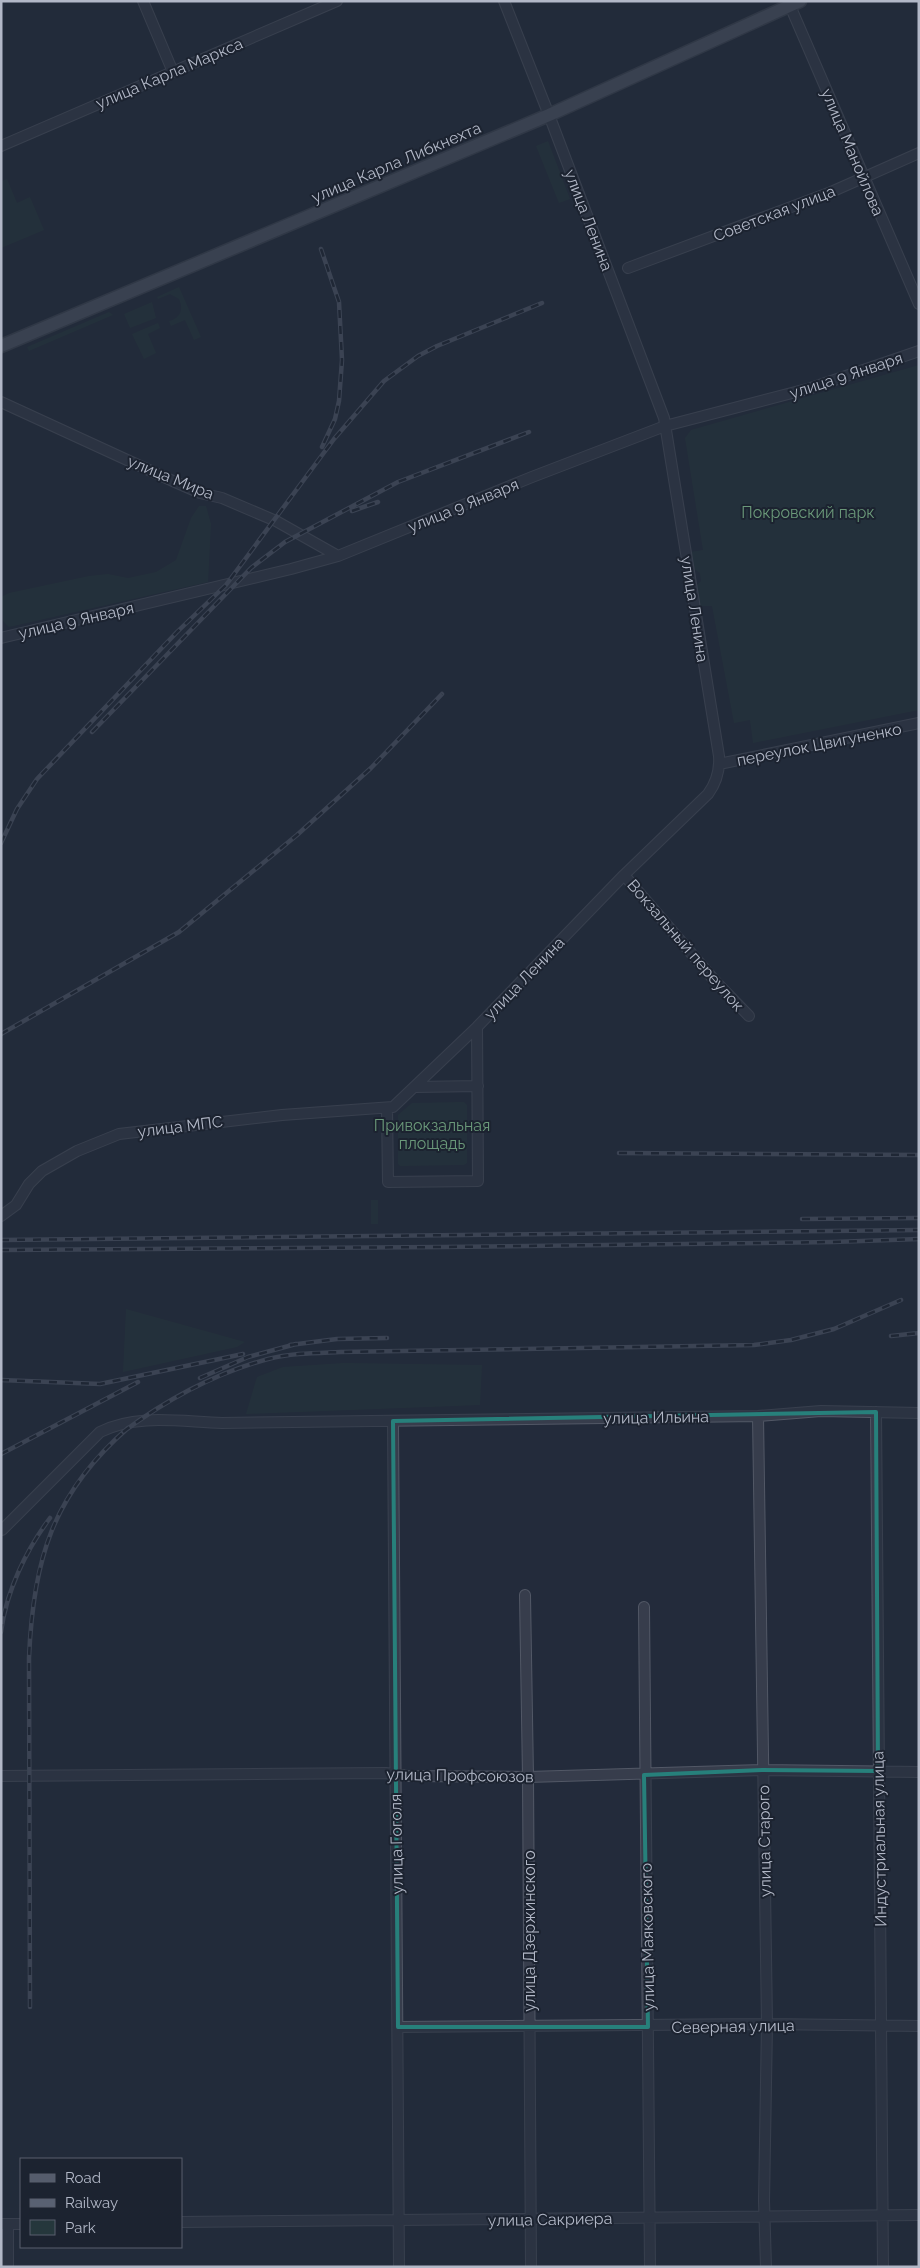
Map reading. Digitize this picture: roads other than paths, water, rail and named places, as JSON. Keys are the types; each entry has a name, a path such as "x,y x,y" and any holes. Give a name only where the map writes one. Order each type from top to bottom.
{"main road":[{"name":"улица Карла Либкнехта","path":"3,342 549,115 793,3"}],"street":[{"path":"143,1 173,72"},
{"name":"улица Карла Маркса","path":"1,146 337,1"},
{"name":"улица Ленина","path":"388,1109 400,1102 477,1027 624,875 708,794 716,779 719,764 665,426 549,115 504,1"},
{"name":"улица Манойлова","path":"793,3 864,178 919,304"},
{"name":"Советская улица","path":"628,268 864,178 919,153"},
{"name":"улица 9 Января","path":"1,638 291,570 338,556 532,477 665,426 810,388 919,351"},
{"name":"улица Мира","path":"1,402 200,493 222,498 276,521 338,556"},
{"name":"переулок Цвигуненко","path":"719,764 919,723"},
{"name":"Вокзальный переулок","path":"624,875 715,981 749,1016"},
{"path":"388,1109 388,1182 478,1181 477,1027"},
{"path":"416,1087 478,1086"},
{"name":"улица МПС","path":"1,1216 16,1205 29,1184 42,1171 77,1151 119,1134 282,1115 388,1109"},
{"name":"улица Ильина","path":"2,1530 100,1432 114,1424 137,1420 222,1423 758,1416 821,1411 919,1413"},
{"name":"Индустриальная улица","path":"876,1412 882,2267"},
{"name":"улица Старого","path":"758,1416 767,2024 764,2216 766,2267"},
{"name":"улица Гоголя","path":"392,1421 399,2267"},
{"name":"улица Дзержинского","path":"525,1595 532,2267"},
{"name":"улица Маяковского","path":"644,1607 644,1775 650,2267"},
{"name":"улица Профсоюзов","path":"1,1776 386,1772 396,1774 528,1777 762,1770 919,1772"},
{"name":"Северная улица","path":"398,2027 529,2028 767,2024 919,2026"},
{"name":"улица Сакриера","path":"182,2222 919,2215"},
{"path":"8,2267 5,2224 20,2224"}],"railway":[{"path":"321,249 339,302 342,360 339,401 335,419 322,447"},
{"path":"1,843 17,809 37,779 177,632 226,585 334,439 384,381 418,356 437,346 542,303"},
{"path":"92,732 251,568 285,542 398,482 529,432"},
{"path":"352,511 378,502"},
{"path":"1,1034 179,932 297,835 371,768 442,694"},
{"path":"619,1153 919,1155"},
{"path":"802,1219 919,1218"},
{"path":"1,1240 919,1230"},
{"path":"1,1250 444,1247 833,1242 919,1239"},
{"path":"123,1432 156,1409 192,1389 229,1372 277,1357 340,1352 754,1345 791,1340 834,1329 901,1300"},
{"path":"891,1336 919,1333"},
{"path":"290,1345 337,1339 387,1338"},
{"path":"200,1378 248,1357 296,1344"},
{"path":"1,1380 100,1384 243,1354"},
{"path":"1,1454 138,1382"},
{"path":"30,2007 29,1658 35,1590 42,1560 64,1504 81,1478 102,1453 128,1428"},
{"path":"1,1632 7,1602 18,1572 41,1530 50,1518"}],"park label":[{"name":"Покровский парк","path":"808,512"},
{"name":"Привокзальная площадь","path":"432,1134"}]}
